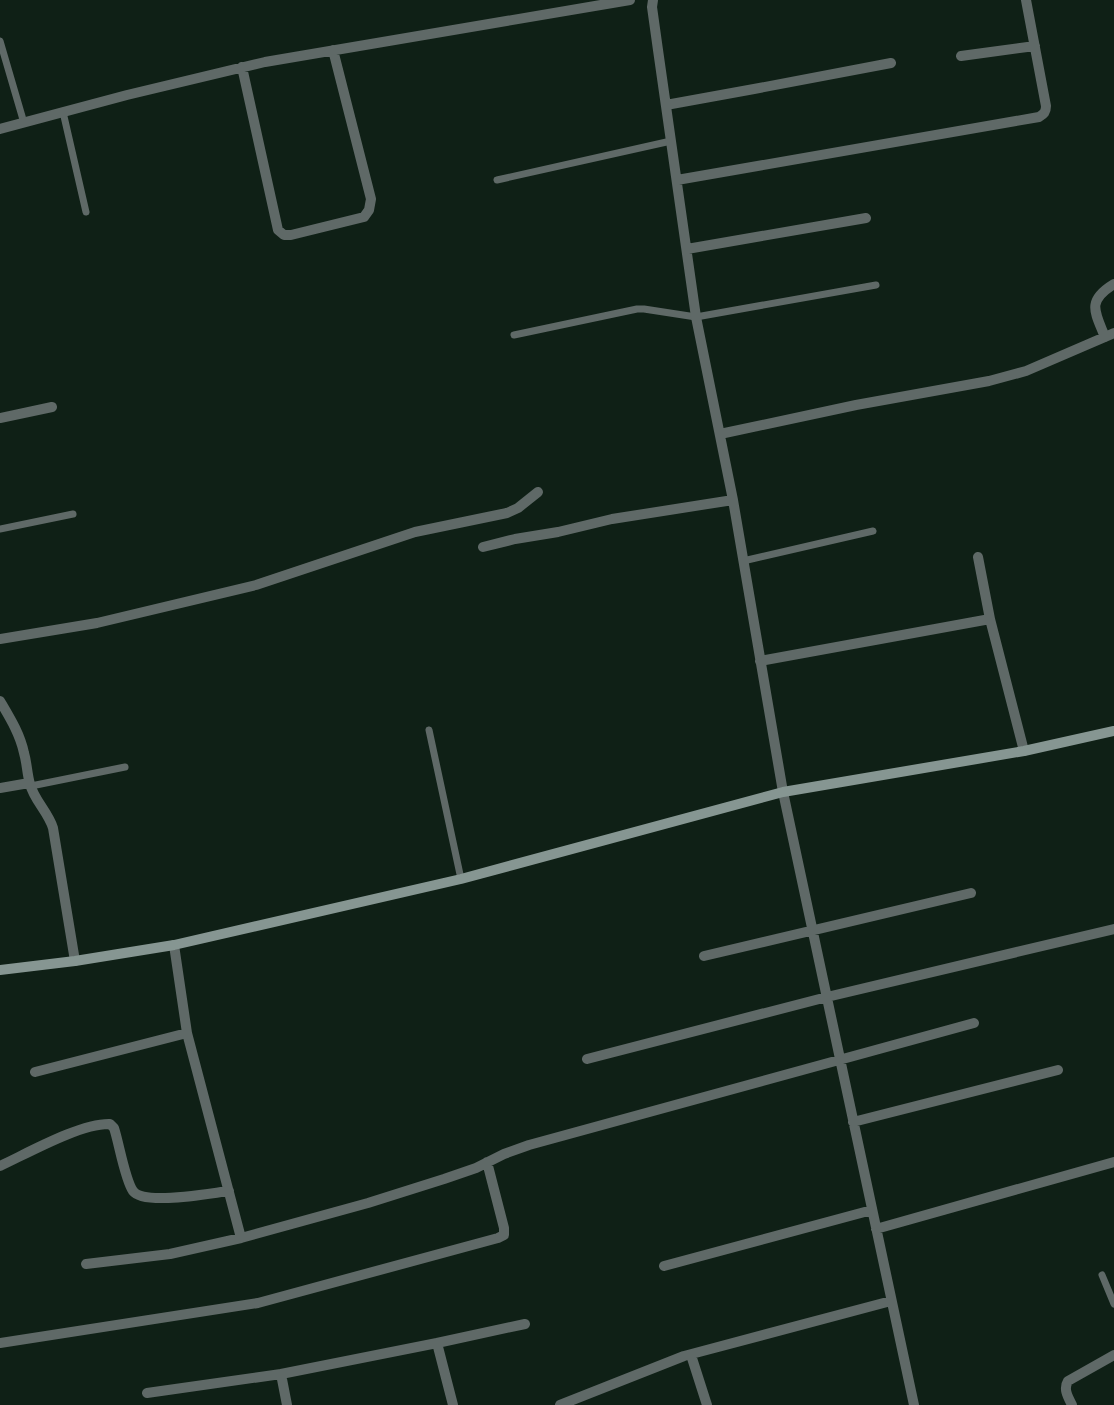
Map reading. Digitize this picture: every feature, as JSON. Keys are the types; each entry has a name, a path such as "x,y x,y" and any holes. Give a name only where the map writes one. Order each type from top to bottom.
{"main road":[{"path":"0,970 75,961 174,945 461,879 783,792 1024,751 1114,731"}],"street":[{"path":"0,129 127,95 265,62 630,0"},
{"path":"653,0 652,7 696,317 733,500 783,792 914,1405"},
{"path":"677,180 1044,115 1046,106 1026,0"},
{"path":"961,56 1035,46"},
{"path":"242,67 278,230 284,235 290,235 364,217 369,210 371,199 333,50"},
{"path":"666,104 891,63"},
{"path":"686,248 866,218"},
{"path":"720,434 874,402 989,381 1026,370 1110,335 1096,316 1095,305 1101,294 1114,284"},
{"path":"0,418 52,407"},
{"path":"0,639 97,623 256,584 415,532 507,513 518,508 538,492"},
{"path":"483,546 558,532 612,519 733,500"},
{"path":"978,557 990,619 1024,751"},
{"path":"760,661 990,619"},
{"path":"0,701 18,736 25,757 30,785 36,798 50,817 75,961"},
{"path":"0,788 30,785"},
{"path":"704,956 971,893"},
{"path":"587,1059 827,997 1114,930"},
{"path":"174,945 187,1033 241,1238"},
{"path":"86,1264 170,1254 241,1238 368,1204 476,1168 504,1154 529,1145 974,1023"},
{"path":"34,1072 187,1033"},
{"path":"854,1122 1058,1070"},
{"path":"0,1166 68,1134 103,1124 110,1124 114,1128 128,1180 135,1194 140,1197 169,1198 229,1191"},
{"path":"0,1343 258,1303 498,1238 504,1235 504,1228 488,1162"},
{"path":"876,1229 1114,1162"},
{"path":"664,1266 872,1210"},
{"path":"560,1405 691,1354 891,1301"},
{"path":"148,1393 281,1374 437,1344 525,1324"},
{"path":"437,1344 453,1405"},
{"path":"691,1354 707,1405"},
{"path":"1072,1405 1066,1390 1068,1381 1114,1355"},
{"path":"281,1374 287,1405"}],"lane":[{"path":"0,40 24,123"},
{"path":"63,112 86,212"},
{"path":"497,180 671,141"},
{"path":"514,335 637,309 696,317 876,285"},
{"path":"0,529 73,514"},
{"path":"743,561 873,530"},
{"path":"429,730 461,879"},
{"path":"30,785 125,767"},
{"path":"1102,1275 1114,1304"}]}
